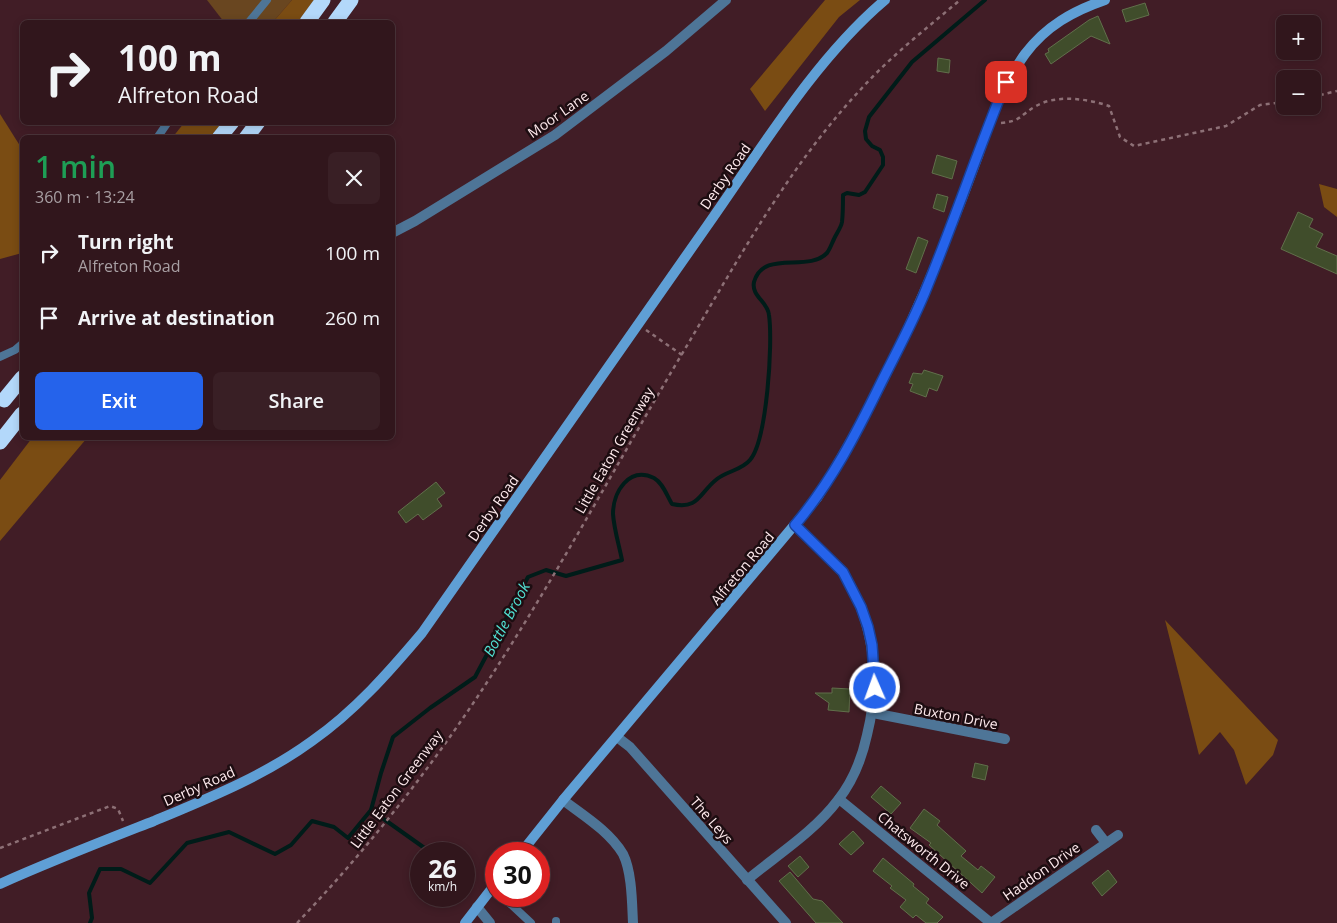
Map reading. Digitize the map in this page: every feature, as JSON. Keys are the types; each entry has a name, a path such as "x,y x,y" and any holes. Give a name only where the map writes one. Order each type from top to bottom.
{"highway":[{"path":"308,20 323,0"},
{"path":"336,20 351,0"},
{"path":"221,135 230,125"},
{"path":"1,399 20,380"},
{"path":"0,442 20,417"}],"main road":[{"name":"Derby Road","path":"0,884 207,799 275,766 313,741 379,684 422,633 814,76 851,33 885,0"},
{"name":"Alfreton Road","path":"530,842 818,498 841,460 926,290 962,201 991,118 1006,82 1036,41 1052,27 1079,9 1105,0"},
{"path":"465,923 485,898"}],"street":[{"name":"Moor Lane","path":"395,231 555,135 666,51 726,0"},
{"path":"1,399 20,386"},
{"path":"747,880 819,822 839,799 861,760 873,713 875,678 872,645 861,607 843,572 795,525"},
{"name":"Buxton Drive","path":"873,713 1005,739"},
{"name":"The Leys","path":"617,737 630,747 786,923"},
{"name":"Chatsworth Drive","path":"839,799 991,923"},
{"path":"563,800 608,835 623,855 627,867 633,923"},
{"path":"1096,830 1106,843"},
{"name":"Haddon Drive","path":"991,923 1118,834"},
{"path":"477,907 490,923"}],"lane":[{"path":"252,20 267,0"},
{"path":"0,357 20,346"},
{"path":"514,907 531,923"}],"path":[{"name":"Little Eaton Greenway","path":"297,923 334,884 372,838 475,700 546,586 776,200 820,137 863,87 896,55 960,0"},
{"path":"1321,95 1337,91"},
{"path":"991,118 999,123 1012,122 1024,116 1036,106 1050,102 1064,99 1094,101 1110,106 1120,137 1134,146 1226,126 1260,105 1276,103"},
{"path":"638,325 682,355"},
{"path":"0,848 110,806 118,809 128,831"}],"shaded area":[{"path":"207,0 292,0 275,20 222,20"},
{"path":"292,0 314,0 299,20 275,20"},
{"path":"825,0 860,0 839,17 765,111 750,89"},
{"path":"0,114 20,146 20,254 0,259"},
{"path":"182,125 220,125 212,135 174,135"},
{"path":"1319,184 1337,189 1337,217 1324,207"},
{"path":"30,440 85,440 0,541 0,480"},
{"path":"1165,620 1278,740 1273,755 1246,785 1234,750 1220,732 1199,755"}],"building":[{"path":"1145,3 1149,15 1126,22 1122,10"},
{"path":"1098,16 1110,44 1091,36 1051,64 1045,54 1049,52 1048,49 1089,20"},
{"path":"938,58 950,60 949,73 937,71"},
{"path":"937,155 957,161 952,179 932,173"},
{"path":"937,194 948,197 944,212 933,208"},
{"path":"1298,212 1313,219 1309,227 1323,234 1316,247 1337,256 1337,274 1281,249"},
{"path":"918,237 928,241 916,273 906,269"},
{"path":"924,370 943,376 937,391 929,388 926,397 910,391 913,384 909,383 913,373 922,374"},
{"path":"436,482 445,493 437,499 442,506 423,520 418,514 406,523 398,512"},
{"path":"832,688 850,689 849,712 828,710 829,703 815,693 832,693"},
{"path":"975,763 988,766 985,780 972,777"},
{"path":"881,786 901,803 891,814 871,797"},
{"path":"924,809 940,821 937,825 966,851 961,856 978,870 981,866 995,877 982,893 929,845 931,843 910,828"},
{"path":"853,831 864,843 851,855 839,844"},
{"path":"800,856 809,867 798,877 788,866"},
{"path":"883,858 929,899 926,903 943,917 937,923 926,923 916,915 913,918 900,907 906,900 890,888 892,886 873,871"},
{"path":"1108,870 1117,882 1102,896 1092,883"},
{"path":"790,872 813,899 822,901 843,923 816,923 779,881"}],"waterway":[{"name":"Bottle Brook","path":"90,923 92,918 89,893 100,869 121,869 150,883 187,843 229,832 275,854 291,845 312,821 334,827 348,838 371,810 393,737 430,708 475,677 528,577 546,570 566,576 622,560 613,514 616,497 624,483 637,475 654,478 662,486 672,504 688,505 698,499 717,479 743,466 750,460 761,433 765,413 769,368 769,315 766,306 757,295 754,287 754,282 759,272 767,266 819,259 827,253 841,224 843,195 847,193 859,195 865,192 883,165 883,157 880,150 872,146 866,139 865,131 869,117 912,62 985,0"},
{"path":"371,810 416,842"}],"route":[{"path":"875,688 872,645 861,607 843,572 795,525 818,498 841,460 896,353 926,290 962,201 991,118 1006,82"}]}
